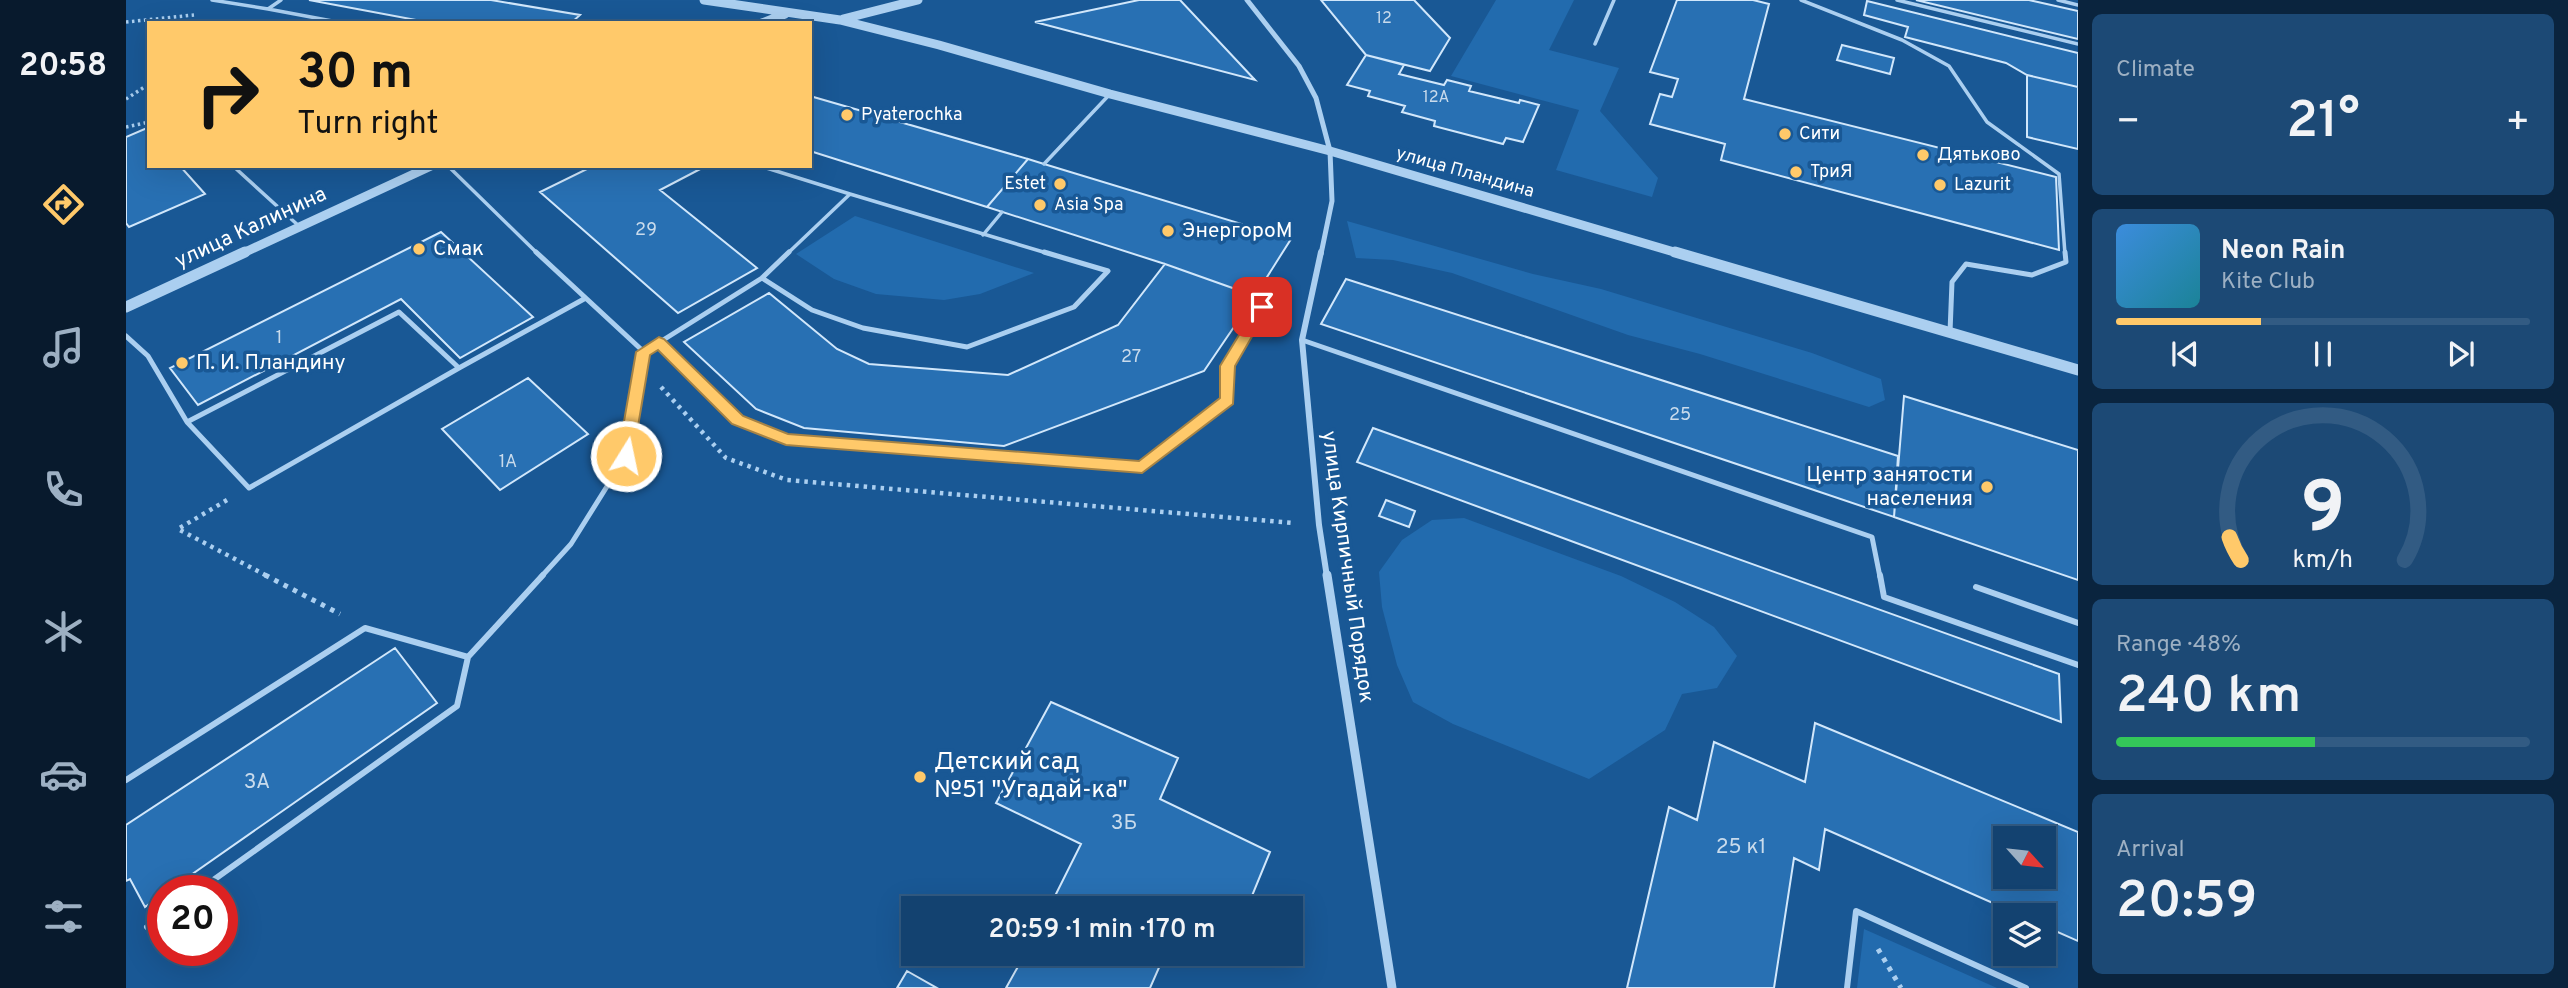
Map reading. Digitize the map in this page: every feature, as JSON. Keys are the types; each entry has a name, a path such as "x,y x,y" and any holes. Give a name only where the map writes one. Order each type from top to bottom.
{"street":[{"name":"улица Пландина","path":"704,0 840,20 939,45 1111,94 1330,151 2078,370"},
{"path":"840,20 918,0"},
{"name":"улица Кирпичный Порядок","path":"1247,0 1299,66 1317,99 1330,151 1332,201 1303,340 1319,525 1392,988"},
{"path":"767,21 786,14"},
{"name":"улица Калинина","path":"126,307 427,168"}],"lane":[{"path":"212,0 332,21"},
{"path":"268,9 281,0"},
{"path":"1595,44 1614,0"},
{"path":"1801,0 1902,40 1949,66 1987,122 2059,174 2066,262 2032,275 1966,264 1952,282 1950,332"},
{"path":"1897,0 2078,44"},
{"path":"2058,0 2078,5"},
{"path":"1044,164 1111,94"},
{"path":"235,168 300,227"},
{"path":"450,168 584,299 644,352"},
{"path":"762,278 811,310 863,328 967,347 1074,307 1108,271 766,168"},
{"path":"220,875 457,706 468,657 571,544 626,456 644,352 762,278 850,194"},
{"path":"982,235 1002,212"},
{"path":"126,336 148,356 187,422 249,488 584,299"},
{"path":"659,342 737,420 786,439 1142,467 1227,401 1228,366 1262,307"},
{"path":"187,422 399,312 459,368"},
{"path":"1303,340 1871,537 1884,597 2078,665"},
{"path":"1976,587 2078,623"},
{"path":"126,780 365,628 468,657"},
{"path":"1847,988 1856,911 2026,988"}],"path":[{"path":"126,99 147,85"},
{"path":"126,128 147,123"},
{"path":"641,366 726,458 787,480 1319,525"},
{"path":"249,488 178,529 365,628"}],"shaded area":[{"path":"1496,0 1574,0 1549,50 1619,68 1600,111 1658,178 1652,197 1556,170 1579,110 1451,76"},
{"path":"855,216 1034,273 980,294 944,300 876,294 834,279 796,254"},
{"path":"1347,221 1533,274 1601,289 1812,353 1881,379 1885,400 1869,407 1700,354 1628,335 1452,273 1393,260 1356,258"},
{"path":"1464,518 1621,576 1675,602 1714,627 1737,656 1717,688 1682,694 1665,730 1589,779 1453,724 1413,702 1397,665 1382,607 1379,572 1402,540 1432,520"},
{"path":"1864,929 1997,988 1857,988"}],"building":[{"path":"309,0 491,0 580,15 573,21 421,21"},
{"path":"1139,0 1180,0 1255,80 1035,22"},
{"path":"1321,0 1414,0 1450,38 1430,71 1366,55"},
{"name":"Сити","path":"1677,0 1753,0 1769,4 1744,99 2056,177 2059,250 1721,160 1725,144 1650,124 1660,94 1672,97 1678,79 1650,72"},
{"path":"1916,0 2029,0 2078,11 2078,39"},
{"path":"1867,1 2078,53 2078,87 2027,75 2006,63 1905,37 1908,27 1864,15"},
{"path":"1842,45 1894,58 1890,74 1837,60"},
{"path":"1366,55 1404,65 1399,74 1444,85 1447,80 1471,86 1469,91 1539,105 1523,142 1506,138 1503,144 1434,126 1435,121 1402,112 1405,106 1368,96 1370,91 1347,85"},
{"path":"2027,75 2078,87 2078,149 2027,137"},
{"path":"812,97 1028,159 987,207 812,152"},
{"path":"147,128 147,168 182,168 205,194 129,227 126,223 126,137"},
{"path":"1028,159 1291,239 1255,296 987,207"},
{"path":"589,168 702,168 660,190 757,268 678,313 540,192"},
{"path":"441,232 533,317 460,358 401,299 198,405 170,368"},
{"path":"1165,264 1255,296 1204,371 1004,446 804,428 756,409 684,342 769,293 837,349 869,364 1008,375 1118,325"},
{"path":"1346,279 1898,456 1894,517 1321,324"},
{"path":"528,378 588,434 500,490 442,429"},
{"name":"Центр занятости населения","path":"1904,396 2078,450 2078,580 1894,517"},
{"path":"1373,428 2059,674 2061,722 1357,462"},
{"path":"1386,500 1415,511 1409,527 1379,516"},
{"path":"395,648 437,703 191,875 147,875 145,907 130,879 126,881 126,825"},
{"path":"1051,702 1178,758 1160,799 1270,852 1252,896 1055,896 1081,844 996,803"},
{"path":"1815,723 2078,832 2078,941 2056,931 2056,903 1993,903 1825,829 1819,870 1794,858 1774,988 1627,988 1669,807 1697,820 1714,742 1805,782"},
{"path":"1018,966 1160,966 1150,988 1006,988"},
{"path":"907,971 937,988 897,988"}],"place":[{"name":"Pyaterochka","path":"847,115"},
{"name":"Сити","path":"1785,134"},
{"name":"Дятьково","path":"1923,155"},
{"name":"ТриЯ","path":"1796,172"},
{"name":"Estet","path":"1060,184"},
{"name":"Lazurit","path":"1940,185"},
{"name":"Asia Spa","path":"1040,205"},
{"name":"ЭнергороМ","path":"1168,231"},
{"name":"Смак","path":"419,249"},
{"name":"П. И. Пландину","path":"182,363"},
{"name":"Центр занятости населения","path":"1987,487"},
{"name":"Детский сад №51 \"Угадай-ка\"","path":"920,777"}],"route":[{"path":"626,456 644,352 659,342 737,420 786,439 1142,467 1227,401 1228,366 1262,307"}]}
